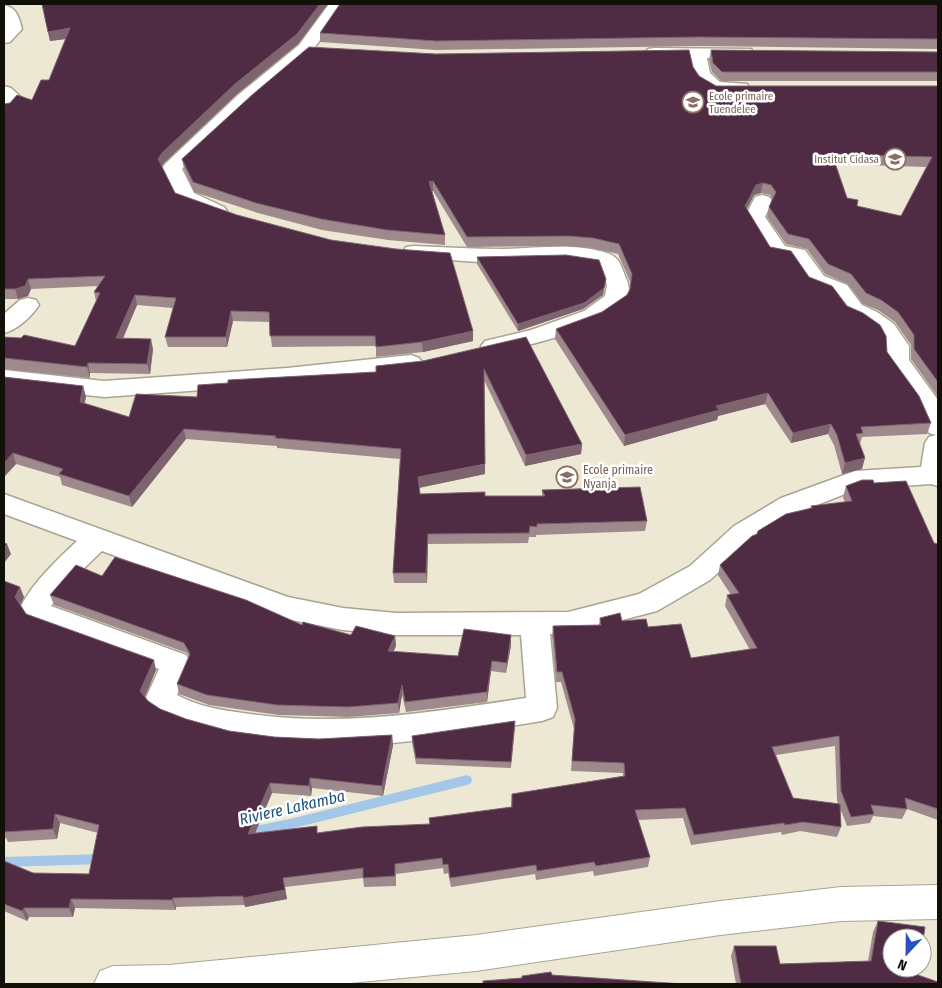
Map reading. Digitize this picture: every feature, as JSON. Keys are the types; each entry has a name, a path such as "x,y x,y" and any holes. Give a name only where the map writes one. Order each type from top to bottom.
{"main road":[{"path":"113,984 169,983 476,952 720,918 841,904 938,902"}],"street":[{"path":"234,216 185,197 172,168 245,99 315,49 337,4"},
{"path":"4,10 10,15 13,29 4,38"},
{"path":"633,53 759,53"},
{"path":"697,53 701,75 715,88 754,88"},
{"path":"4,92 14,99 4,107"},
{"path":"762,200 755,217 778,251 797,255 816,281 839,290 854,310 869,317 886,329 897,346 897,361 928,403 938,427"},
{"path":"393,251 461,255 595,255 609,261 618,285 616,299 592,316 537,336 470,352"},
{"path":"4,326 28,305"},
{"path":"4,378 104,389 287,376 432,360"},
{"path":"4,504 286,608 343,619 396,624 568,623 647,603 700,573 744,533 790,505 856,480 935,476 938,443"},
{"path":"97,539 60,572 34,606 41,614 176,663 160,700 174,709 200,718 256,730 314,734 399,730 542,708 535,623"}],"building":[{"path":"42,4 320,4 297,34 235,84 162,153 158,159 175,193 237,215 331,240 396,249 450,253 473,331 422,342 376,347 375,336 270,336 269,312 231,311 226,337 165,337 176,298 135,295 116,338 151,339 147,364 88,363 87,367 4,358 4,337 21,338 24,335 75,346 100,293 94,292 105,276 28,279 25,286 15,289 4,289 4,104 10,103 17,95 32,100 41,80 49,80 70,28 48,32"},
{"path":"340,4 938,4 938,39 698,37 436,41 320,33"},
{"path":"309,47 436,54 689,50 693,67 699,76 716,86 938,86 938,382 914,349 914,335 898,312 881,300 866,293 851,274 828,264 809,239 788,234 769,207 776,192 771,185 763,183 756,185 745,206 770,247 791,251 809,277 832,286 847,306 863,313 880,325 886,336 887,352 919,396 931,423 861,427 863,433 856,434 865,458 845,463 837,435 831,424 793,433 768,393 716,406 719,410 625,435 556,329 602,312 627,295 630,289 632,274 619,244 593,238 568,236 467,237 433,181 429,182 445,235 387,230 321,219 256,203 193,182 182,159 252,95","holes":["832,154 932,157 901,216 857,206 858,200 847,198"]},
{"path":"711,50 938,52 938,72 722,72 713,63"},
{"path":"566,255 599,260 606,279 604,288 584,303 518,324 477,257"},
{"path":"526,337 582,444 526,455 484,369 485,464 418,477 420,494 485,492 485,496 545,496 542,490 640,487 647,521 537,524 537,527 530,526 529,533 428,534 426,573 393,573 401,449 184,429 129,496 59,474 63,469 13,453 4,463 4,377 83,386 80,402 129,417 136,394 197,397 198,385 228,383 228,380 376,372 376,366 423,361"},
{"path":"862,480 873,480 874,483 906,481 934,543 938,544 938,809 905,798 907,809 871,805 874,814 851,817 841,791 839,736 772,747 793,798 840,804 841,827 803,822 785,825 784,823 694,835 685,808 635,810 650,857 596,866 594,862 537,871 536,865 450,878 448,864 443,865 442,858 395,864 395,876 363,878 363,868 283,878 285,890 243,898 243,896 173,898 172,900 71,899 69,908 24,908 22,911 4,904 4,861 33,873 89,874 99,825 55,814 53,829 4,832 4,581 20,587 15,597 26,614 154,660 140,691 148,701 160,709 186,719 229,731 274,737 319,739 392,735 382,786 310,778 309,786 270,783 248,834 317,826 317,833 362,827 430,824 429,818 512,807 512,794 625,776 624,763 572,761 575,719 562,672 557,672 553,626 601,625 600,618 620,613 622,621 646,619 648,627 681,624 691,658 757,648 727,595 739,593 720,565 752,536 757,534 758,531 786,514 812,508 811,506 852,501 846,486"},
{"path":"115,557 246,600 302,625 303,622 351,635 356,626 395,636 388,651 458,656 464,629 511,635 507,663 492,661 487,692 405,702 402,685 398,703 348,707 277,705 207,695 177,684 190,654 184,643 50,595 76,565 102,576"},
{"path":"515,721 511,762 416,758 412,736"},
{"path":"878,921 925,927 882,928 882,978 927,978 938,982 938,984 741,984 734,946 776,946 780,964 871,961"},
{"path":"551,972 552,975 683,984 483,984 483,981 522,978 522,976"}],"waterway":[{"name":"Riviere Lakamba","path":"246,833 290,824 467,780"},
{"name":"Riviere Lakamba","path":"4,862 103,859"}],"place":[{"name":"Ecole primaire Tuendelee","path":"693,102"},
{"name":"Institut Cidasa","path":"895,159"},
{"name":"Ecole primaire Nyanja","path":"567,477"}]}
